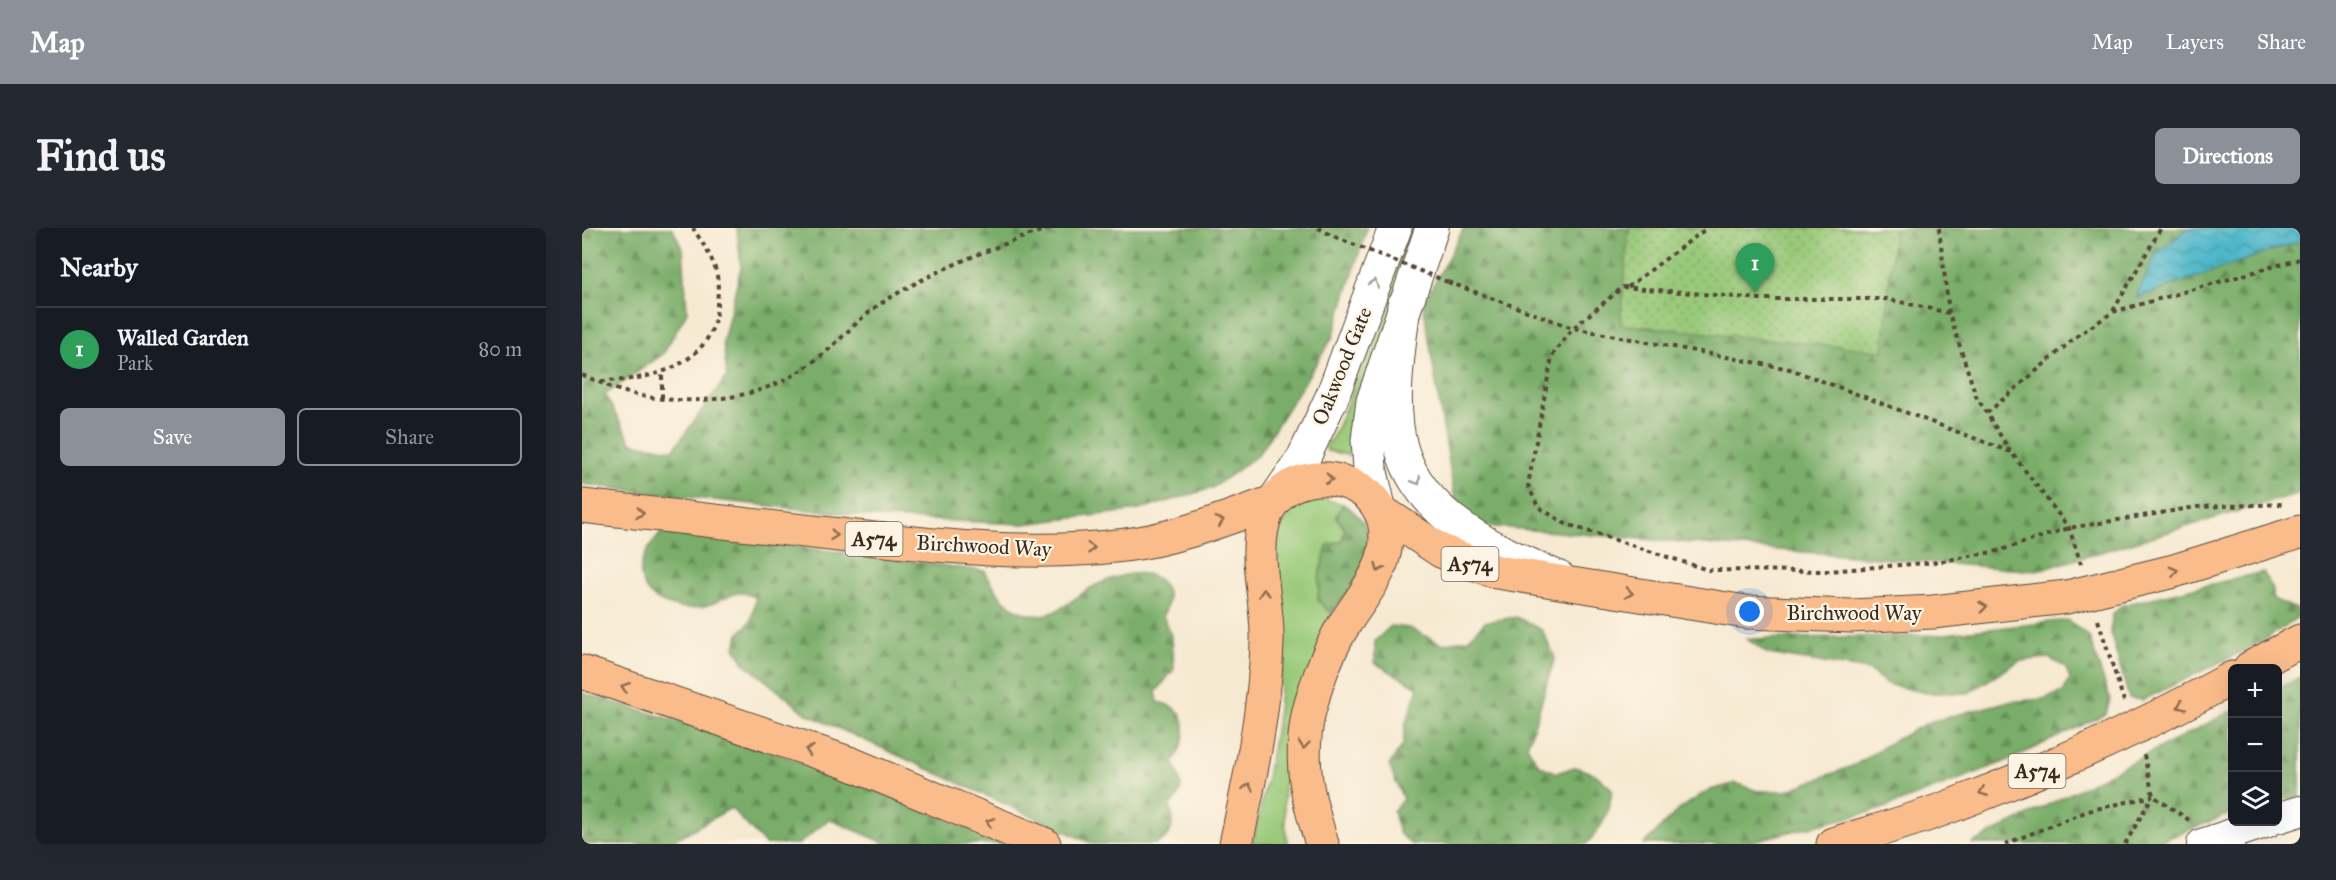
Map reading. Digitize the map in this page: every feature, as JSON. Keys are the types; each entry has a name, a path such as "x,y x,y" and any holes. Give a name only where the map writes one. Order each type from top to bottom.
{"main road":[{"name":"A574","path":"1274,500 1294,485 1312,478 1332,478 1350,483 1365,492 1380,509"},
{"name":"Birchwood Way","path":"582,506 939,546 1052,550 1125,545 1167,537 1212,524 1274,500"},
{"path":"1236,844 1260,715 1267,641 1260,548 1262,528 1274,500"},
{"name":"Birchwood Way","path":"1380,509 1441,551 1470,564 1497,572 1746,612 1852,616 1933,612 2067,597 2174,571 2296,517"},
{"path":"1322,844 1307,795 1303,767 1309,713 1316,684 1337,636 1370,588 1382,564 1386,545 1380,509"},
{"path":"2259,664 2300,641"},
{"path":"582,672 849,763 1044,844"},
{"name":"A574","path":"1833,844 1945,808 2067,758 2182,706 2228,680"}],"street":[{"name":"Oakwood Gate","path":"1274,500 1303,459 1328,406 1395,228"},
{"name":"Oakwood Gate","path":"1380,509 1370,468 1368,440 1373,401 1432,228"},
{"path":"1404,305 1398,355 1397,426 1401,448 1410,471 1424,492 1455,524 1502,551 1572,583"},
{"path":"2282,816 2300,811"},
{"path":"2210,841 2256,826"}],"path":[{"path":"600,381 620,381 662,372 683,364 699,351 711,333 717,313 716,269 708,251 693,228"},
{"path":"582,375 627,393 662,398 714,398 767,388 794,375 822,355 877,306 915,282 991,248 1050,228"},
{"path":"1318,228 1448,282 1573,328 1790,369 2011,452"},
{"path":"1628,287 1707,228"},
{"path":"1939,228 1948,313 1976,396 2011,452 2069,528 2081,564"},
{"path":"2113,312 2161,228"},
{"path":"1987,413 2077,336 2113,312 2300,259"},
{"path":"1948,313 1887,299 1760,299 1623,287 1573,328 1552,356 1528,485 1538,507 1566,524 1708,570 1828,571 1937,562 1998,551 2069,528 2197,507 2296,517"},
{"path":"662,372 662,398"},
{"path":"2097,620 2125,705"},
{"path":"2125,844 2152,796 2144,755"},
{"path":"2152,796 2210,841"},
{"path":"2005,844 2088,811 2152,796"}],"green space":[{"path":"582,228 672,228 683,249 687,312 663,354 605,395 632,443 673,450 727,376 723,342 741,267 737,228 1367,228 1333,337 1258,455 1212,488 1139,510 1023,524 884,518 582,484"},
{"path":"1410,228 1421,228 1354,454 1327,451 1326,447 1335,433 1349,399"},
{"path":"1464,228 2300,228 2300,493 2037,571 1459,524 1423,304"},
{"path":"1629,228 1894,228 1883,351 1620,324"},
{"path":"1323,499 1343,504 1336,517 1345,528 1342,541 1328,545 1320,571 1318,601 1332,614 1288,747 1284,796 1288,844 1252,844 1272,752 1281,683 1281,603 1276,546 1278,536 1281,527 1297,508"},
{"path":"1343,504 1359,517 1367,530 1369,544 1360,572 1332,614 1318,601 1320,571 1328,545 1342,541 1345,529 1336,517"},
{"path":"662,532 770,543 985,571 1004,600 1016,610 1034,615 1051,613 1096,585 1113,578 1142,574 1158,579 1168,593 1163,616 1172,637 1174,669 1156,692 1158,702 1178,712 1184,725 1183,741 1173,762 1181,790 1170,805 1173,820 1171,830 1156,844 1093,844 807,714 744,663 735,647 739,634 751,621 756,598 741,593 730,595 705,606 687,608 659,601 646,589 642,581 641,567 649,548"},
{"path":"2263,572 2273,589 2273,599 2296,609 2297,618 2261,642 2143,700 2129,698 2110,631 2113,614 2122,605"},
{"path":"1516,617 1542,630 1555,658 1527,746 1539,765 1556,773 1575,767 1595,774 1612,789 1605,819 1586,844 1411,844 1399,833 1393,812 1403,799 1389,765 1403,745 1405,726 1418,687 1375,663 1375,641 1391,626 1409,628 1442,644 1468,639 1485,622"},
{"path":"2068,620 2089,637 2110,699 2106,714 2009,760 1879,810 1741,844 1644,844 1677,811 1707,791 1736,783 1757,791 1786,791 1855,765 1929,722 2006,702 2043,699 2063,692 2070,679 2065,667 2049,658 2019,661 1968,693 1926,693 1887,684 1869,670 1768,654 1747,639 1936,635"},
{"path":"2300,677 2300,797 2282,799 2282,718 2282,687"},
{"path":"582,693 742,740 913,805 1003,844 887,844 829,819 799,844 765,844 731,808 667,844 582,844"},
{"path":"2228,713 2228,815 2153,844 1971,844"}],"water":[{"path":"2300,228 2300,241 2136,298 2156,254 2187,229"}],"place":[{"name":"Walled Garden","path":"1755,293"}]}
